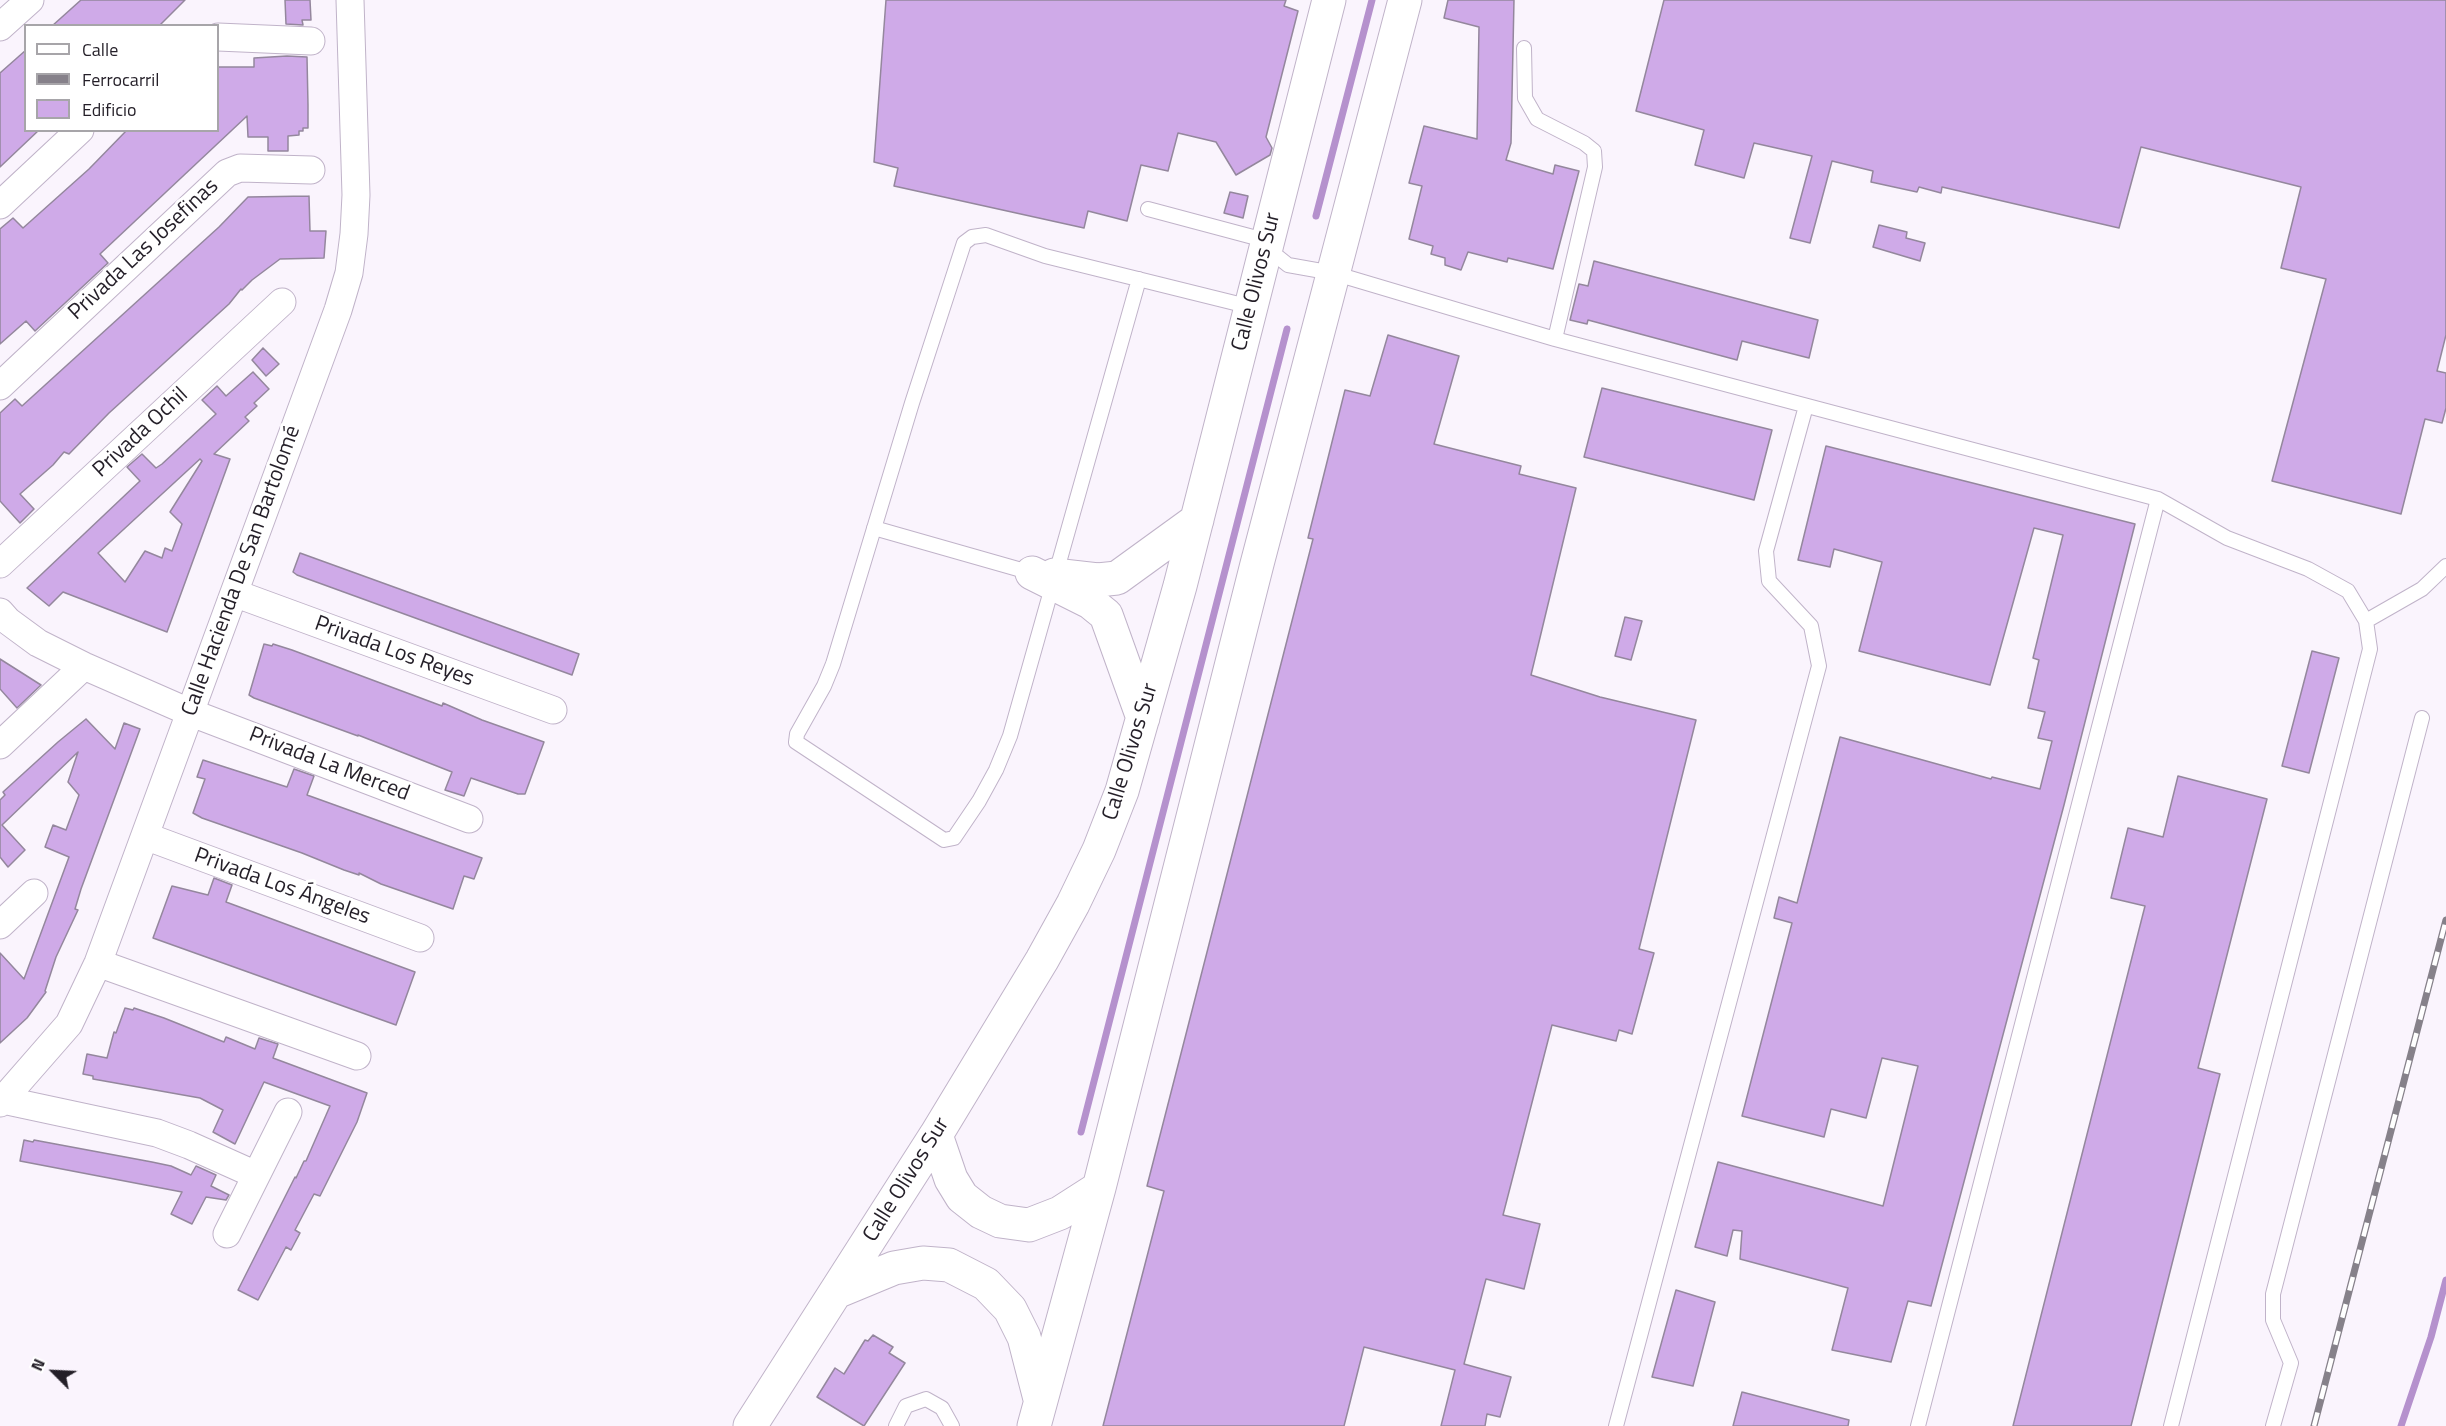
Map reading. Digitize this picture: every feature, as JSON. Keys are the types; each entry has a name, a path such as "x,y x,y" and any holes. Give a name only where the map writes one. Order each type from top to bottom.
{"main road":[{"name":"Calle Olivos Sur","path":"750,1426 936,1135 1042,960 1099,850 1122,791 1197,520 1329,0"},
{"path":"1037,1414 1099,1188 1405,0"},
{"path":"1046,577 1098,580 1117,578 1197,520"},
{"path":"1046,577 1090,602 1106,615"},
{"path":"1117,578 1106,615 1143,718"},
{"path":"936,1135 951,1179 962,1197 981,1212 1000,1221 1029,1225 1060,1213 1099,1188"},
{"path":"836,1292 894,1268 923,1263 949,1265 986,1284 1010,1309 1024,1337 1037,1414"}],"street":[{"path":"0,27 30,0"},
{"name":"Calle Hacienda De San Bartolomé","path":"2,1102 69,1024 98,963 338,310 349,273 356,195 350,0"},
{"path":"219,37 311,41"},
{"path":"0,205 78,132"},
{"name":"Privada Las Josefinas","path":"0,386 227,173 240,168 311,171"},
{"name":"Privada Ochil","path":"0,564 282,302"},
{"name":"Privada Los Reyes","path":"234,593 553,710"},
{"name":"Privada La Merced","path":"0,612 8,621 38,643 84,666 189,712 469,819"},
{"path":"0,745 84,666"},
{"name":"Privada Los Ángeles","path":"145,836 420,938"},
{"path":"0,925 34,893"},
{"path":"98,963 357,1056"},
{"path":"2,1102 157,1132 256,1175"},
{"path":"227,1234 288,1112"}],"lane":[{"path":"1524,48 1525,98 1537,119 1584,143 1594,151 1595,167 1555,339"},
{"path":"1148,209 1253,237 1288,265 1333,273 1555,339 2158,499 2227,538 2308,569 2348,591 2366,621 2370,649 2171,1426"},
{"path":"1139,279 1046,577 1010,736 996,770 979,801 954,838 944,840 796,742 797,734 824,686 833,664 964,243 972,237 986,235 1045,256 1139,279 1251,307"},
{"path":"1616,1426 1819,666 1811,626 1769,581 1766,551 1806,406"},
{"path":"1918,1426 2158,499"},
{"path":"874,528 1046,577"},
{"path":"2366,621 2422,589 2446,566"},
{"path":"2273,1426 2291,1363 2273,1320 2273,1294 2422,718"},
{"path":"896,1426 906,1406 926,1399 942,1408 952,1426"}],"building":[{"path":"81,0 185,0 161,24 54,24"},
{"path":"285,0 310,0 311,20 302,20 303,25 286,24"},
{"path":"886,0 1286,0 1284,6 1298,11 1266,137 1272,148 1270,155 1236,175 1216,142 1178,133 1168,171 1141,165 1127,221 1088,211 1084,228 894,186 898,168 874,162"},
{"path":"1448,0 1514,0 1511,143 1506,160 1553,174 1555,165 1579,171 1553,269 1508,258 1507,262 1468,252 1461,270 1445,265 1445,258 1431,254 1433,246 1409,239 1422,186 1409,183 1424,126 1477,139 1479,27 1444,18"},
{"path":"1664,0 2446,0 2446,335 2437,371 2446,373 2446,408 2442,423 2425,419 2401,514 2272,481 2326,279 2281,268 2301,187 2141,147 2119,228 1942,187 1941,193 1919,187 1917,192 1871,182 1873,171 1832,161 1810,243 1790,238 1812,156 1754,143 1744,178 1695,165 1704,130 1636,111"},
{"path":"24,52 24,132 37,132 0,167 0,73"},
{"path":"307,57 308,128 299,131 299,135 288,136 288,151 268,151 268,137 248,137 247,116 100,254 108,263 35,331 26,321 0,344 0,229 13,218 23,228 89,169 125,132 219,132 219,67 254,67 254,58"},
{"path":"1230,192 1248,196 1243,218 1224,213"},
{"path":"309,196 310,231 326,231 324,258 280,259 241,289 229,304 109,413 69,454 64,452 53,465 20,494 34,509 20,523 0,501 0,413 15,399 22,406 219,227 248,197"},
{"path":"1879,225 1907,232 1906,238 1925,243 1920,261 1873,247"},
{"path":"1594,261 1818,320 1809,358 1742,341 1737,360 1588,320 1587,324 1570,320 1579,284 1588,286"},
{"path":"1388,335 1459,356 1434,444 1521,466 1519,474 1576,488 1531,675 1600,697 1696,720 1639,949 1654,953 1632,1034 1619,1030 1616,1041 1552,1025 1503,1215 1540,1224 1524,1289 1486,1279 1464,1364 1511,1377 1500,1417 1487,1414 1485,1426 1441,1426 1455,1370 1364,1347 1344,1426 1103,1426 1164,1191 1147,1186 1313,539 1308,538 1345,390 1370,396"},
{"path":"263,348 279,364 266,376 252,360"},
{"path":"253,372 269,389 254,403 257,406 245,417 249,421 214,454 230,459 167,632 63,592 49,606 27,588 140,481 127,467 142,454 156,468 162,464 216,414 202,400 217,386 226,396","holes":["200,459 202,461 170,512 182,524 172,551 165,548 162,558 145,551 125,582 98,553"]},
{"path":"1602,388 1772,430 1754,500 1584,457"},
{"path":"1826,446 2135,524 2064,805 1931,1306 1908,1301 1891,1362 1832,1350 1848,1288 1740,1259 1742,1231 1733,1230 1727,1256 1695,1247 1718,1162 1883,1206 1918,1066 1882,1058 1866,1118 1831,1109 1824,1137 1742,1116 1792,923 1774,918 1779,897 1797,903 1840,737 1991,779 1992,777 2040,789 2052,741 2038,738 2045,712 2028,708 2039,660 2033,658 2063,535 2034,528 1990,685 1859,651 1882,562 1834,549 1830,567 1798,560"},
{"path":"300,553 579,654 572,675 297,575 293,572"},
{"path":"1625,617 1642,621 1631,660 1615,656"},
{"path":"264,644 272,646 273,644 292,650 442,706 443,703 482,720 544,742 525,794 518,794 471,778 464,796 445,790 452,772 254,698 249,695"},
{"path":"2312,651 2339,658 2309,773 2282,766"},
{"path":"0,659 41,685 17,708 0,689"},
{"path":"86,719 115,749 124,723 140,729 81,889 75,909 78,910 56,957 46,992 27,1018 0,1043 0,953 24,979 69,857 45,847 53,825 66,830 79,795 68,782 78,752 2,825 25,850 8,867 0,857 0,800 5,795 3,792"},
{"path":"203,760 287,787 294,769 314,776 307,795 482,858 474,879 464,876 453,909 381,884 359,873 359,875 344,870 202,818 193,813 205,779 197,777"},
{"path":"2178,776 2267,799 2198,1068 2220,1074 2131,1426 2013,1426 2145,906 2111,898 2128,828 2163,837"},
{"path":"214,878 232,885 226,902 415,972 396,1025 153,938 172,886 208,895"},
{"path":"125,1008 133,1010 134,1008 164,1018 224,1042 226,1037 255,1049 259,1038 278,1044 273,1058 367,1093 357,1122 320,1196 314,1194 295,1230 300,1233 291,1250 286,1247 258,1300 238,1290 295,1177 306,1161 330,1106 264,1082 235,1144 213,1132 223,1110 200,1098 93,1079 93,1076 83,1074 87,1054 107,1058 114,1032 116,1033"},
{"path":"24,1140 152,1162 171,1166 191,1175 196,1166 216,1175 211,1186 229,1195 226,1200 206,1197 192,1224 171,1214 182,1192 20,1161"},
{"path":"1676,1290 1715,1302 1693,1386 1652,1377"},
{"path":"873,1335 893,1347 889,1353 905,1363 864,1426 817,1397 835,1368 844,1374 865,1340 868,1341"},
{"path":"1742,1392 1849,1420 1848,1426 1733,1426"}],"waterway":[{"path":"1316,216 1372,0"},
{"path":"1081,1132 1287,329"},
{"path":"2401,1426 2431,1337 2446,1280"}],"railway":[{"path":"2314,1426 2446,920"}]}
